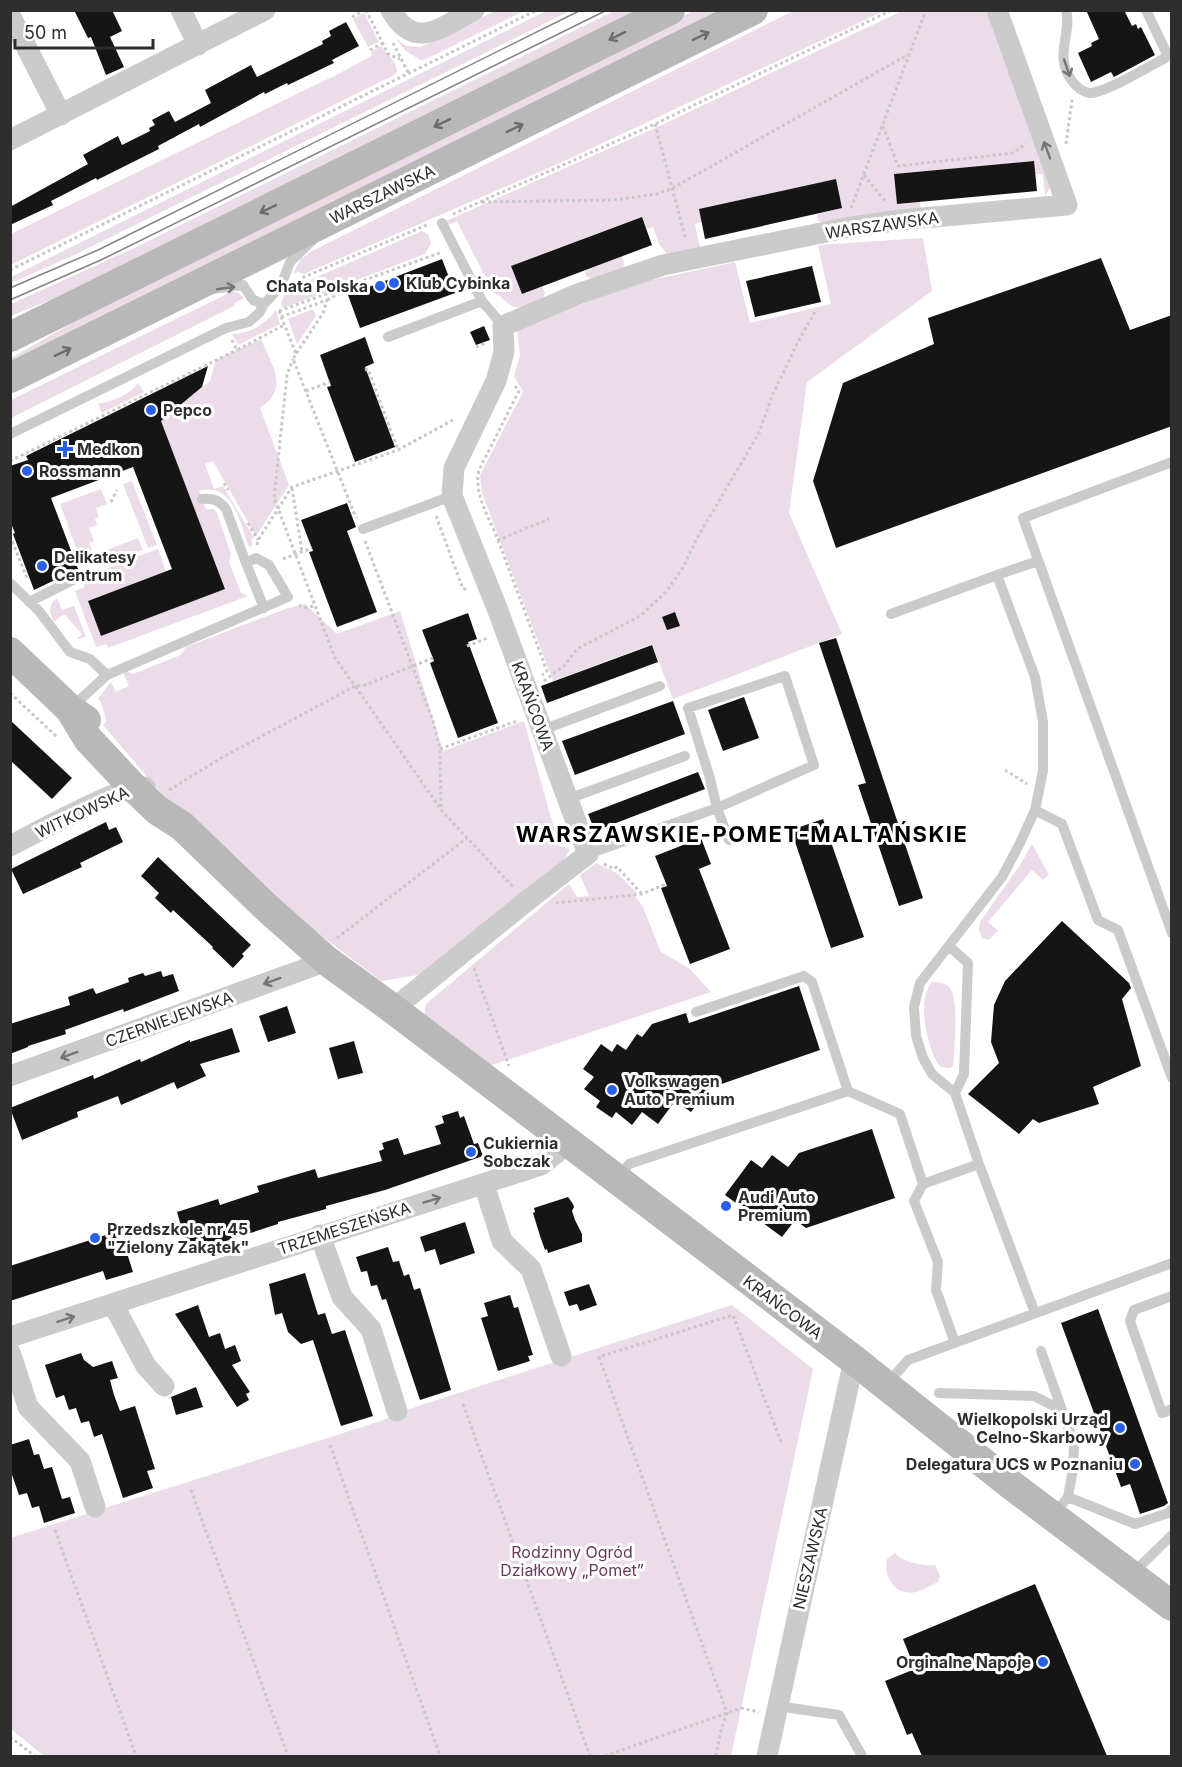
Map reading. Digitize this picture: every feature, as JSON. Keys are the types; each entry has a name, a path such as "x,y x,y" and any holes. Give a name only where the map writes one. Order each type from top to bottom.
{"main road":[{"path":"10,337 670,10"},
{"name":"WARSZAWSKA","path":"10,378 753,10"},
{"name":"KRAŃCOWA","path":"10,652 70,709 88,739 150,790 158,810 182,826 316,952 886,1385 1061,1506 1131,1575 1172,1606"}],"street":[{"path":"180,10 198,45"},
{"path":"10,140 265,10"},
{"path":"392,10 404,28 414,33 427,33 462,13"},
{"name":"WARSZAWSKA","path":"503,326 578,294 663,265 900,220 1067,205 997,10"},
{"path":"10,15 61,115"},
{"name":"KRAŃCOWA","path":"503,326 504,352 496,381 454,468 452,496 527,691 533,724 592,857"},
{"name":"WITKOWSKA","path":"10,846 150,790"},
{"path":"393,1009 528,900 592,857"},
{"name":"CZERNIEJEWSKA","path":"10,1076 316,952"},
{"name":"TRZEMESZEŃSKA","path":"10,1336 541,1165 569,1143"},
{"path":"484,1184 502,1241 531,1269 561,1356"},
{"path":"320,1235 342,1298 371,1329 397,1412"},
{"path":"113,1304 146,1366 164,1386"},
{"path":"10,1352 28,1407 80,1461 95,1507"},
{"name":"NIESZAWSKA","path":"767,1756 854,1360"}],"lane":[{"path":"1066,10 1068,25 1064,59 1066,70 1074,83 1084,92 1102,90 1165,58 1166,52 1146,10"},
{"path":"10,434 226,328 249,322 281,286 290,262 336,217"},
{"path":"435,224 482,301 503,326"},
{"path":"181,294 243,285 253,300 264,304"},
{"path":"388,337 482,301"},
{"path":"1172,462 1023,518 1172,933"},
{"path":"361,529 452,496"},
{"path":"202,499 212,498 220,501 226,509 251,560 264,608"},
{"path":"70,709 107,675 288,597 269,565 251,560"},
{"path":"891,614 1038,561"},
{"path":"997,575 1035,676 1043,722 1043,771 1035,810 1002,877 920,983 914,1008 916,1036 923,1058 932,1074 955,1093 1035,1313"},
{"path":"32,601 81,576"},
{"path":"10,583 32,601 70,652 90,659 107,675"},
{"path":"592,857 717,808 814,765 785,676 688,708 717,808 729,840"},
{"path":"533,724 660,686"},
{"path":"568,799 685,756"},
{"path":"1035,810 1062,824 1098,920 1118,930 1172,1077"},
{"path":"949,946 968,963 963,1074 955,1093"},
{"path":"696,1012 804,976 812,982 848,1091"},
{"path":"618,1180 629,1164 848,1091 900,1114 923,1184"},
{"path":"955,1343 936,1290 938,1262 914,1201 923,1184 980,1164"},
{"path":"886,1385 908,1360 1172,1263"},
{"path":"1172,1296 1134,1310 1130,1321 1162,1413 1172,1410"},
{"path":"1041,1351 1074,1444 1073,1469 1061,1506 1135,1524 1168,1513 1172,1509"},
{"path":"939,1393 1034,1396 1062,1410"},
{"path":"1131,1575 1172,1534"},
{"path":"776,1710 839,1715 862,1756"}],"path":[{"path":"352,17 365,10 388,54 402,60 409,74"},
{"path":"10,270 537,10"},
{"path":"435,224 439,220 655,124 892,10"},
{"path":"850,211 926,10"},
{"path":"370,50 382,43"},
{"path":"480,202 614,200 657,194 673,188 909,54"},
{"path":"1056,175 1068,136 1074,83"},
{"path":"655,124 686,240"},
{"path":"882,125 898,166 1013,153 1040,132"},
{"path":"864,175 889,206"},
{"path":"264,304 279,311 446,250"},
{"path":"281,317 327,300 362,281"},
{"path":"347,294 355,290"},
{"path":"327,300 323,314 293,359 287,375 274,490 278,510 335,658 441,810 528,900"},
{"path":"279,311 296,354"},
{"path":"527,691 565,665 578,649 640,616 666,592 684,566 696,540 759,433 772,396 815,312"},
{"path":"10,461 237,350"},
{"path":"293,359 361,529 433,721 440,749 441,810"},
{"path":"365,370 368,369 398,450"},
{"path":"510,378 519,391 479,470 477,476 480,493 498,540 549,519"},
{"path":"306,391 330,382"},
{"path":"251,560 258,540 292,487 398,450 450,420"},
{"path":"292,487 302,552"},
{"path":"111,502 117,490"},
{"path":"430,514 436,516 464,589 471,590"},
{"path":"10,536 32,601"},
{"path":"269,565 312,548"},
{"path":"89,568 94,555"},
{"path":"467,646 493,636"},
{"path":"150,790 223,757 355,686 364,685 433,658"},
{"path":"440,749 533,724"},
{"path":"1005,770 1039,789"},
{"path":"316,952 313,934 328,944 467,838"},
{"path":"592,857 614,869 617,867 642,894"},
{"path":"550,904 642,894 666,884"},
{"path":"471,959 513,1075 514,1085 507,1096"},
{"path":"716,1756 727,1713 599,1357 733,1315 781,1442"},
{"path":"463,1404 590,1756"},
{"path":"330,1445 440,1756"},
{"path":"191,1490 288,1756"},
{"path":"55,1530 136,1756"},
{"path":"605,1756 741,1708 776,1710"},
{"path":"10,1737 35,1756"}],"green space":[{"path":"548,10 570,11 74,255 11,283 11,277"},
{"path":"795,10 884,11 558,164 304,274 298,272 293,274 300,260 312,251"},
{"path":"495,11 524,11 422,61 406,51 395,38 406,46 421,47"},
{"path":"614,11 648,11 135,265 11,316 11,304 132,249"},
{"path":"693,11 733,11 11,368 11,358 123,294"},
{"path":"902,11 987,11 1050,188 1045,196 1043,174 1035,174 1034,161 895,174 897,204 920,202 921,208 823,224 818,220 817,214 842,208 836,179 695,224 700,248 668,255 659,244 653,227 647,229 641,217 511,266 522,294 542,287 545,293 542,300 521,307 513,306 493,292 457,221 448,225 446,221 653,129"},
{"path":"364,13 379,42 368,47 353,19"},
{"path":"381,46 397,68 397,72 392,76 11,265 11,234 340,73 372,56 371,52"},
{"path":"422,231 428,234 431,243 425,254 283,308 281,303 287,290"},
{"path":"923,238 932,291 807,382 789,513 842,634 673,699 652,644 553,681 482,493 480,475 523,392 514,376 520,355 517,330 633,284 735,262 750,323 831,304 818,245"},
{"path":"622,256 623,269 593,279 587,277 585,271"},
{"path":"231,292 237,292 244,298 236,302 234,306 11,418 11,400"},
{"path":"313,309 316,316 297,344 288,319"},
{"path":"276,310 280,324 238,345 232,334 239,334 257,327"},
{"path":"261,339 276,376 276,384 269,400 260,408 289,485 256,536 213,461 205,464 214,489 223,486 254,538 251,539 253,545 249,547 238,516 227,498 220,492 199,491 206,509 214,509 217,513 231,554 229,562 241,593 248,596 108,648 106,644 96,647 75,591 85,587 81,578 158,549 166,571 88,601 101,636 225,589 161,421 210,381 218,359"},
{"path":"138,383 144,392 102,413 98,403 120,397"},
{"path":"132,481 157,545 148,548 123,484"},
{"path":"101,489 107,504 96,508 99,517 95,519 97,525 89,528 94,541 89,543 92,550 79,555 60,504"},
{"path":"138,538 143,550 104,565 99,553"},
{"path":"57,598 62,610 74,606 86,637 77,639 82,634 64,614 54,622 50,609"},
{"path":"305,604 337,634 400,611 443,751 524,721 559,846 570,849 563,861 424,974 381,981 294,915 162,794 103,725 107,721 98,699 111,682 116,692 129,686 123,672 133,674 181,655 186,647 288,608"},
{"path":"1032,844 1049,875 1043,880 1032,870 988,922 998,931 989,940 982,938 979,930 980,922"},
{"path":"596,863 617,873 636,892 636,898 642,905 661,952 690,969 711,992 489,1066 424,1017 426,1004 569,884 577,897 589,896 580,875"},
{"path":"932,982 949,987 954,1002 953,1066 950,1068 940,1067 935,1059 925,1025 925,1001"},
{"name":"Rodzinny Ogród Działkowy „Pomet”","path":"732,1305 813,1369 731,1756 44,1756 11,1729 10,1538 375,1423 421,1405"},
{"path":"895,1553 913,1563 935,1565 940,1576 938,1582 916,1592 902,1591 897,1588 889,1578 886,1566 887,1559"}],"building":[{"path":"74,10 112,10 122,31 110,37 124,67 106,75 91,37 88,38"},
{"path":"1086,10 1124,10 1132,26 1136,24 1138,29 1141,27 1155,55 1114,77 1111,72 1091,82 1078,53 1092,46 1091,43 1099,39"},
{"path":"346,22 359,46 332,60 334,63 288,85 287,83 265,94 264,92 200,127 199,124 158,146 159,149 97,180 96,178 51,201 53,205 10,225 10,207 88,164 83,155 118,136 122,145 150,131 149,128 155,125 152,120 169,111 175,122 211,103 205,90 251,65 257,77 323,44 322,41 331,36 329,31"},
{"path":"1034,161 1037,191 897,204 894,174"},
{"path":"836,179 842,208 705,239 699,209"},
{"path":"642,217 652,245 522,294 511,266"},
{"path":"1101,258 1130,330 1172,315 1172,426 836,548 813,481 843,383 934,344 928,318"},
{"path":"442,259 455,293 360,328 348,295"},
{"path":"812,266 821,302 755,317 746,281"},
{"path":"484,326 490,340 476,345 470,332"},
{"path":"365,337 374,363 365,367 395,447 355,462 327,387 331,386 320,355"},
{"path":"208,366 202,387 161,421 225,589 101,636 88,601 172,569 133,467 51,498 78,569 34,590 10,521 10,466 28,460 26,456"},
{"path":"347,503 356,527 347,531 377,612 337,627 309,552 313,551 301,520"},
{"path":"675,612 680,626 667,630 662,617"},
{"path":"468,613 477,639 468,642 498,723 458,738 430,663 434,661 422,630"},
{"path":"836,638 923,898 899,906 858,785 866,783 819,643"},
{"path":"652,645 658,662 547,703 541,686"},
{"path":"744,697 759,738 723,751 708,710"},
{"path":"673,701 685,734 575,775 562,741"},
{"path":"10,720 72,778 52,799 10,760"},
{"path":"698,772 705,789 595,831 588,814"},
{"path":"823,819 864,937 831,948 791,830"},
{"path":"106,822 109,830 116,827 123,842 80,863 82,867 23,894 11,869"},
{"path":"701,838 711,864 699,869 730,949 690,964 661,888 667,886 655,856"},
{"path":"158,857 251,945 233,968 173,910 171,913 155,898 159,893 141,876"},
{"path":"1062,921 1129,983 1131,988 1122,999 1141,1066 1093,1087 1099,1104 1039,1123 1033,1119 1019,1134 968,1094 999,1063 991,1042 994,1005 1005,981"},
{"path":"161,971 163,977 173,974 179,991 124,1012 123,1009 65,1030 66,1034 10,1054 10,1024 70,1005 68,997 93,988 96,994 129,982 128,978"},
{"path":"799,986 820,1050 710,1088 691,1112 675,1101 658,1124 642,1112 632,1125 616,1112 612,1118 596,1107 600,1101 584,1089 594,1077 583,1069 601,1044 612,1052 617,1044 626,1050 637,1034 642,1037 652,1024 686,1013 689,1023"},
{"path":"287,1006 296,1033 268,1042 259,1016"},
{"path":"232,1028 240,1052 200,1064 206,1076 177,1089 174,1082 121,1105 118,1096 77,1112 78,1117 22,1140 10,1108 93,1075 94,1079 140,1059 141,1062 190,1040 190,1042"},
{"path":"354,1041 363,1073 338,1079 329,1048"},
{"path":"458,1111 460,1118 464,1116 474,1144 478,1143 483,1156 189,1253 177,1212 218,1199 220,1205 259,1192 257,1186 315,1169 318,1178 382,1161 379,1151 384,1149 382,1143 398,1138 404,1155 441,1144 435,1126 444,1123 442,1116"},
{"path":"872,1129 895,1198 806,1228 795,1220 782,1237 725,1195 751,1160 762,1168 772,1155 788,1167 799,1153"},
{"path":"568,1197 574,1207 572,1211 582,1234 582,1242 548,1253 540,1236 533,1213 534,1208"},
{"path":"465,1222 475,1253 440,1265 435,1249 425,1252 420,1237"},
{"path":"115,1232 122,1255 127,1253 133,1272 106,1280 103,1271 10,1301 10,1266"},
{"path":"388,1247 393,1262 399,1261 404,1276 409,1274 414,1290 420,1288 451,1390 420,1400 386,1299 382,1300 377,1285 371,1286 367,1271 361,1272 356,1257"},
{"path":"305,1273 318,1315 325,1313 332,1334 345,1330 373,1416 341,1426 313,1340 301,1344 288,1332 282,1313 275,1315 269,1284"},
{"path":"589,1284 597,1305 580,1311 577,1304 569,1306 564,1292"},
{"path":"510,1295 514,1308 518,1307 533,1355 528,1356 530,1361 498,1371 481,1318 488,1316 484,1303"},
{"path":"198,1305 209,1337 220,1333 225,1349 235,1345 241,1361 232,1365 250,1392 246,1394 249,1400 237,1407 175,1314"},
{"name":"Wielkopolski Urząd Celno-Skarbowy","path":"1098,1309 1168,1503 1140,1514 1130,1484 1121,1487 1061,1323"},
{"path":"81,1353 84,1360 93,1367 112,1361 118,1378 110,1380 114,1395 120,1411 135,1406 155,1469 147,1471 153,1488 123,1498 102,1434 94,1437 89,1421 81,1423 76,1408 69,1410 64,1395 56,1398 45,1365"},
{"path":"196,1387 203,1407 176,1415 171,1397"},
{"path":"29,1439 34,1455 39,1454 44,1469 52,1467 62,1499 70,1497 75,1513 44,1523 39,1506 32,1508 27,1493 19,1495 10,1469 10,1445"},
{"path":"1035,1584 1107,1756 922,1756 912,1733 907,1735 885,1681 915,1669 903,1639"}],"tram line":[{"path":"10,288 98,250 581,10"},
{"path":"10,300 103,259 607,10"}],"place":[{"name":"Klub Cybinka","path":"394,283"},
{"name":"Chata Polska","path":"380,286"},
{"name":"Pepco","path":"151,410"},
{"name":"Medkon","path":"65,449"},
{"name":"Rossmann","path":"27,471"},
{"name":"Delikatesy Centrum","path":"42,566"},
{"name":"Volkswagen Auto Premium","path":"612,1090"},
{"name":"Cukiernia Sobczak","path":"471,1152"},
{"name":"Audi Auto Premium","path":"726,1206"},
{"name":"Przedszkole nr 45 \"Zielony Zakątek\"","path":"95,1238"},
{"name":"Wielkopolski Urząd Celno-Skarbowy","path":"1120,1428"},
{"name":"Delegatura UCS w Poznaniu","path":"1135,1464"},
{"name":"Orginalne Napoje","path":"1043,1662"}],"district":[{"name":"WARSZAWSKIE-POMET-MALTAŃSKIE","path":"742,834"}]}
